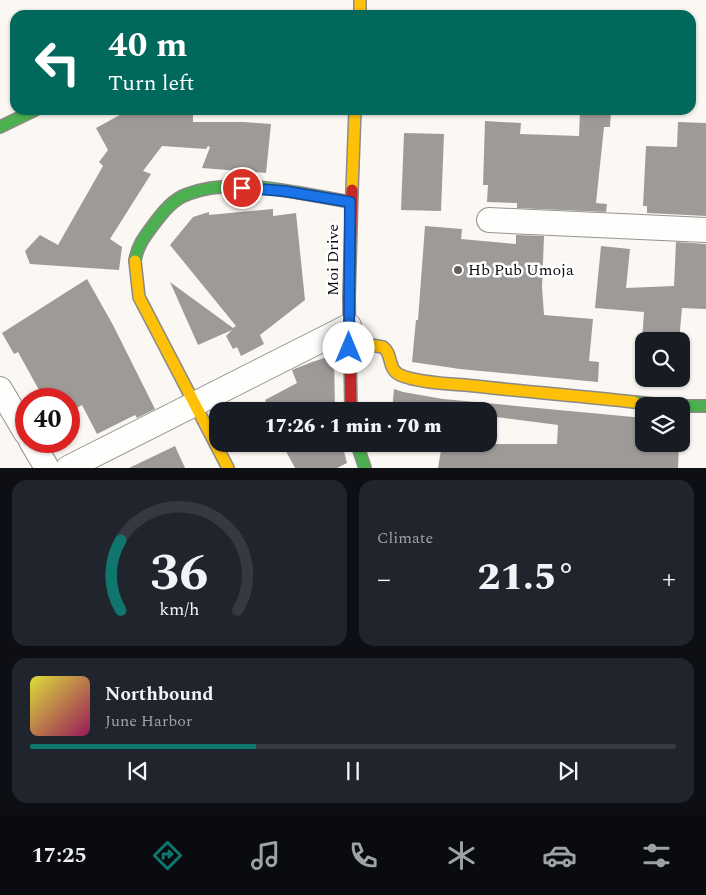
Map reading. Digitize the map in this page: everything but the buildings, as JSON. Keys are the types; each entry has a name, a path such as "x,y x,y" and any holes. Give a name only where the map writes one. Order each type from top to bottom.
{"street":[{"path":"0,127 25,115"},
{"name":"Moi Drive","path":"351,402 349,337 350,202 355,115"},
{"path":"228,468 139,297 135,273 138,248 161,212 186,195 209,189 242,188 284,191 350,202"},
{"path":"489,220 706,230"},
{"path":"68,468 194,404 349,337 385,347 388,351 389,365 394,372 403,376 458,384 674,406 706,406"},
{"path":"0,389 15,414"},
{"path":"360,452 365,468"},
{"path":"38,453 46,468"}],"traffic: fast":[{"path":"0,127 25,115"},
{"path":"135,261 145,237 157,219 169,206 183,196 206,189 226,187 269,188 350,202"},
{"path":"634,402 674,406 706,406"},
{"path":"360,452 365,468"}],"traffic: slow":[{"path":"360,0 360,10"},
{"path":"352,190 355,115"},
{"path":"135,261 139,297 228,468"},
{"path":"349,347 371,345 383,347 388,353 393,369 400,375 416,380 634,402"}],"traffic: jam":[{"path":"351,402 349,298 352,190"}],"place":[{"name":"Hb Pub Umoja","path":"458,270"}],"route":[{"path":"242,188 284,191 350,202 349,348"}]}
